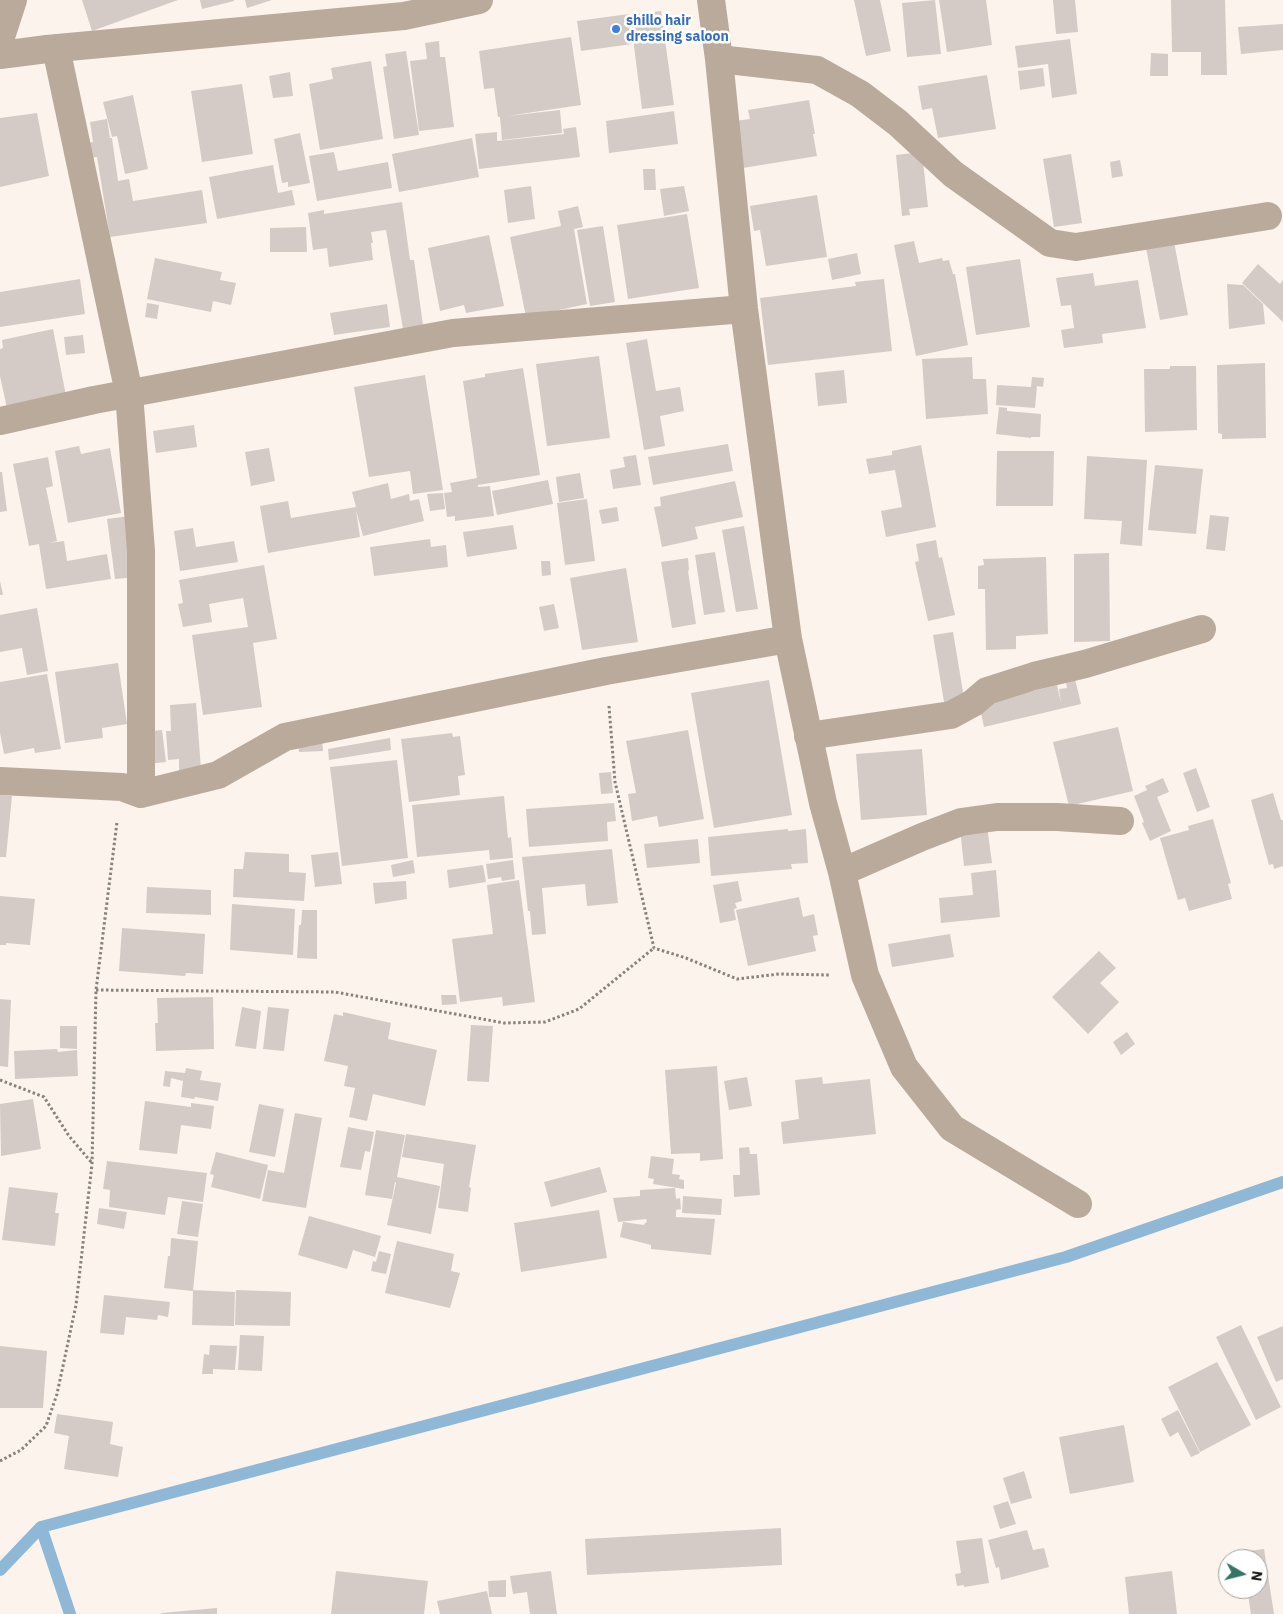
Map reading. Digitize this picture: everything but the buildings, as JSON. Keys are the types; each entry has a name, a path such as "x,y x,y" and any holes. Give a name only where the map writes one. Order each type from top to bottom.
{"street":[{"path":"0,40 13,0"},
{"path":"0,55 479,0"},
{"path":"711,0 719,58 744,309 788,639 823,803 842,872 865,975 904,1067 952,1128 1078,1204"},
{"path":"56,48 129,393 141,551 131,791"},
{"path":"719,58 817,70 860,94 898,123 953,174 1050,243 1076,247 1268,216"},
{"path":"0,421 129,393 453,332 744,309"},
{"path":"808,736 951,715 972,703 987,691 1202,629"},
{"path":"0,781 131,791 218,775 285,736 606,672 788,639"},
{"path":"842,872 961,822 1007,817 1057,817 1120,821"}],"path":[{"path":"606,672 615,782 654,948"},
{"path":"0,1461 21,1450 46,1426 57,1394 76,1305 92,1164 96,990 131,791"},
{"path":"96,990 334,992 504,1023 545,1022 579,1009 654,948"},
{"path":"654,948 686,958 737,979 779,974 865,975"},
{"path":"0,1080 44,1097 69,1136 92,1164"}],"waterway":[{"path":"0,1570 41,1527 1066,1257 1283,1182"},
{"path":"41,1527 70,1614"}],"place":[{"name":"shillo hair dressing saloon","path":"616,29"}]}
